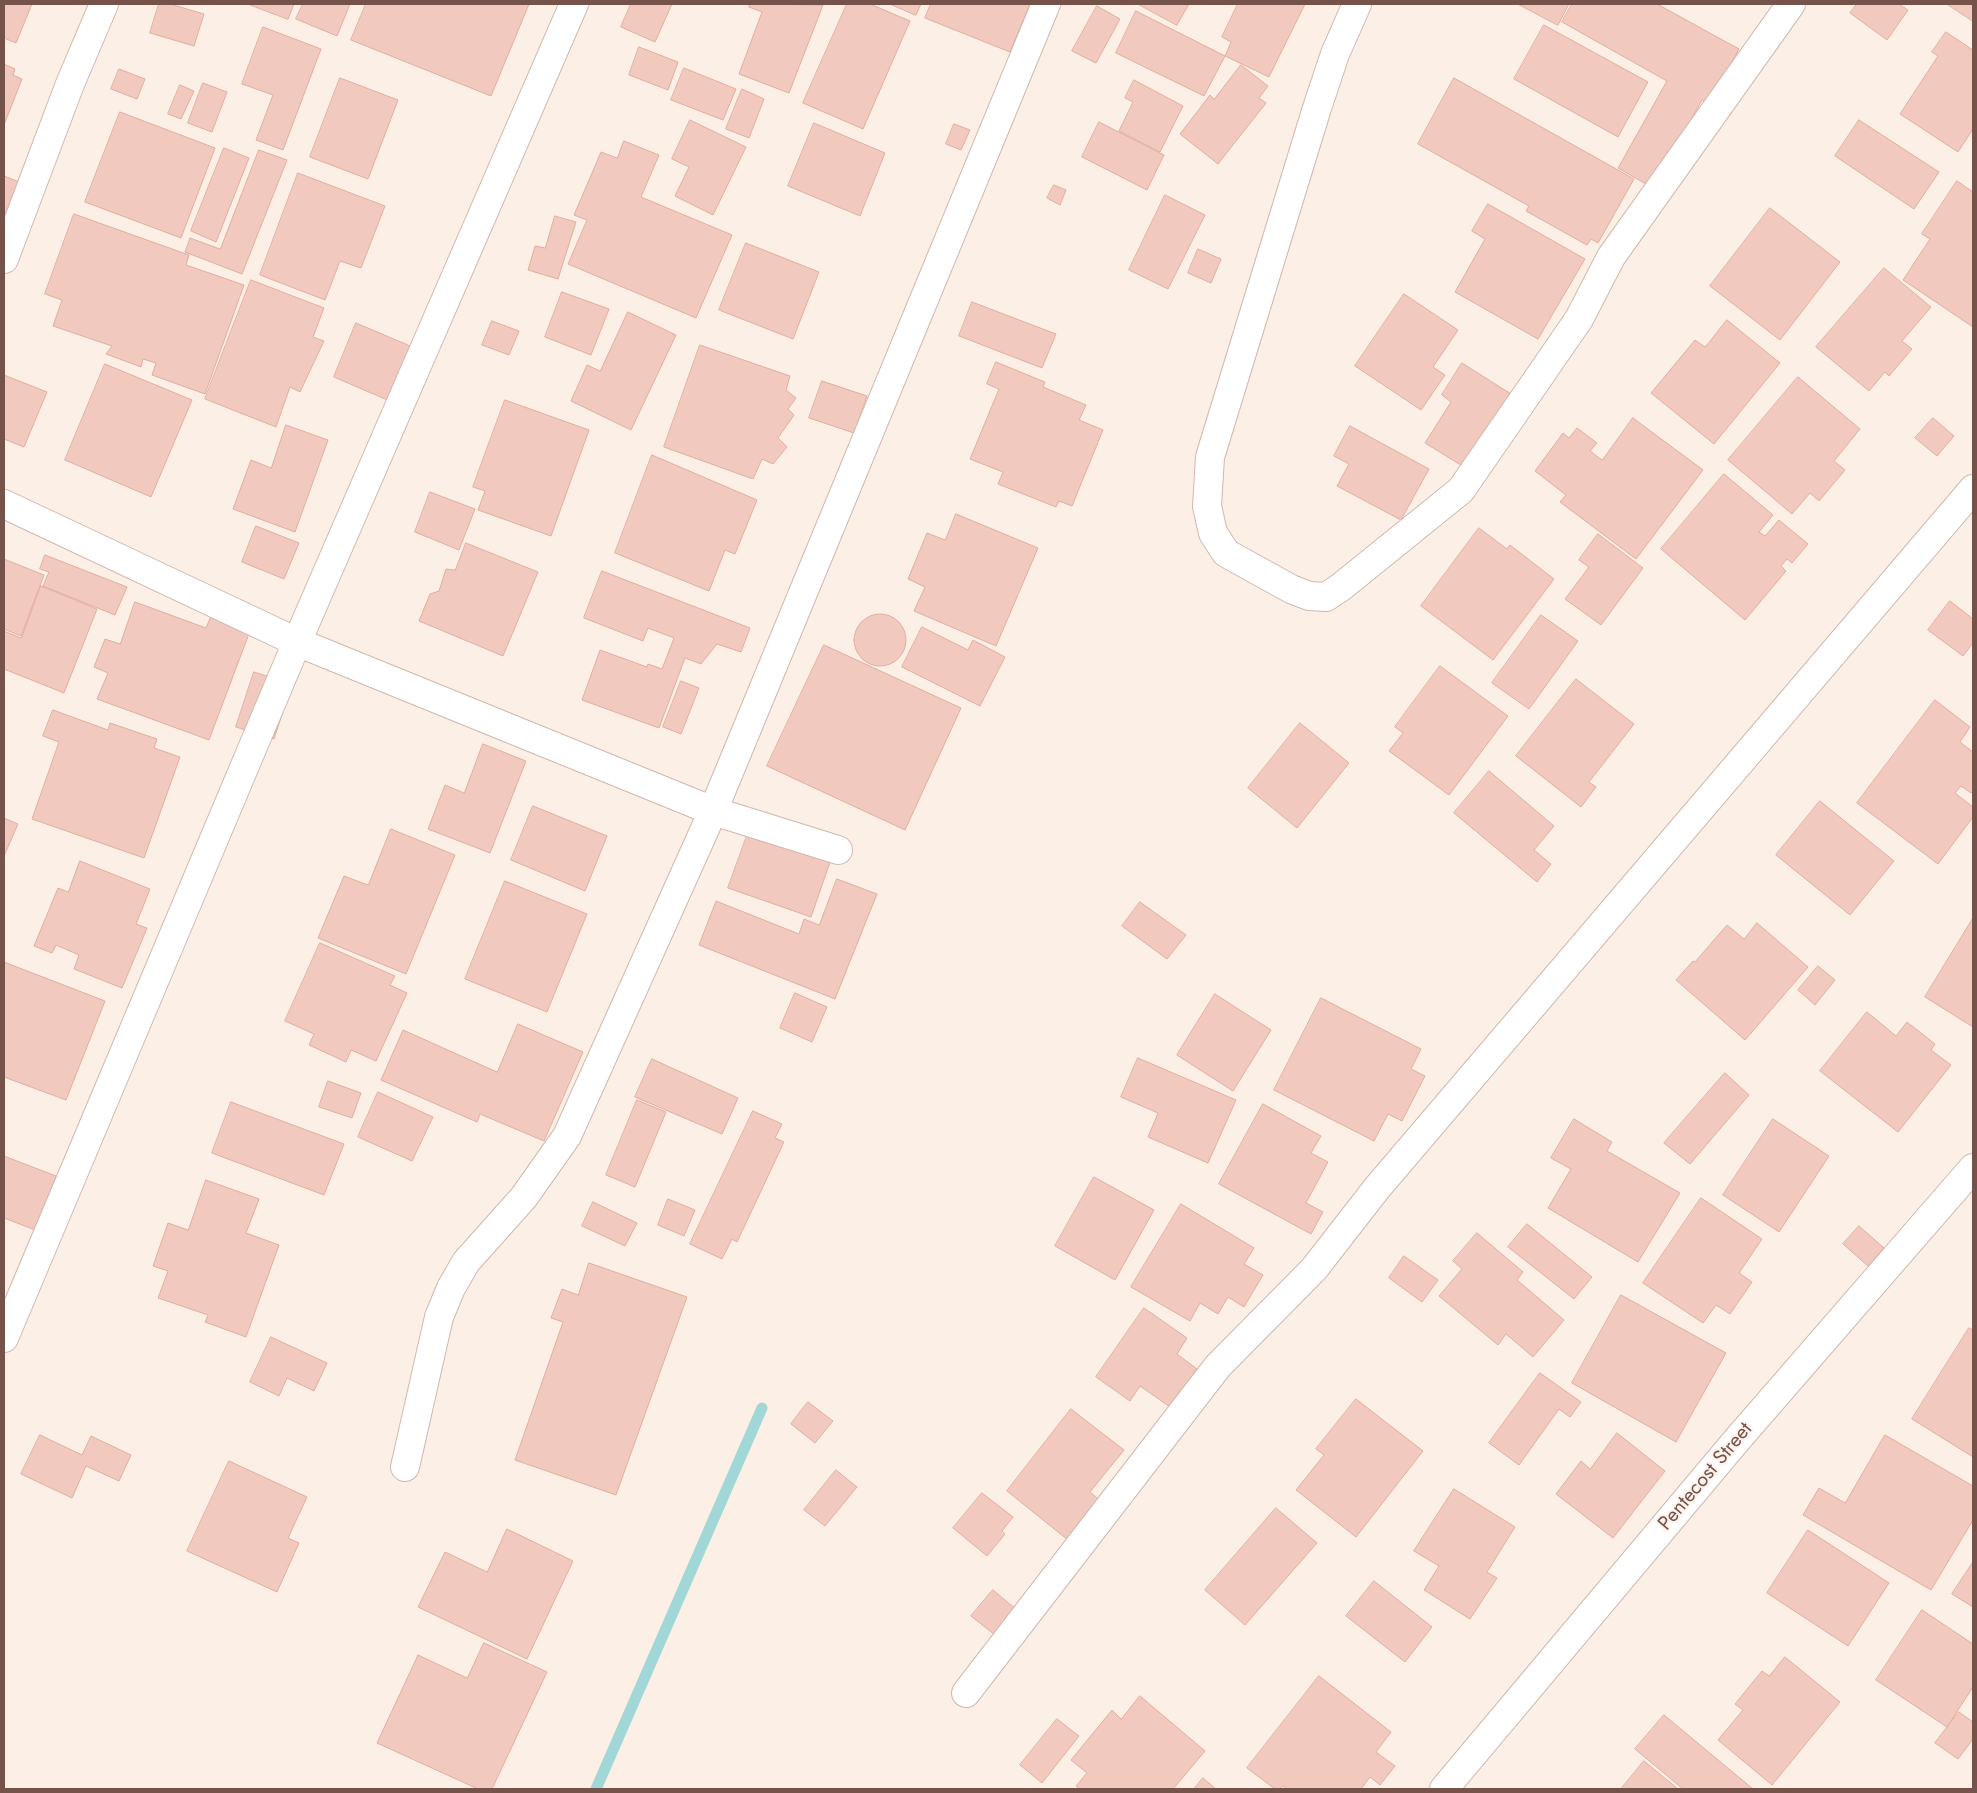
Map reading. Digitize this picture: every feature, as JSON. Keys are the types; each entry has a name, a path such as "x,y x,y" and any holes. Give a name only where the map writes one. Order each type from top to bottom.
{"street":[{"path":"4,259 70,84 104,4"},
{"path":"4,1338 297,642 574,4"},
{"path":"405,1467 439,1317 451,1288 466,1262 524,1197 567,1136 713,811 1046,4"},
{"path":"1357,4 1335,54 1317,108 1210,457 1207,506 1213,533 1226,554 1291,589 1309,596 1326,597 1341,587 1461,490 1579,319 1611,258 1791,4"},
{"path":"966,1693 1218,1366 1314,1270 1383,1180 1973,489"},
{"path":"4,504 297,642 713,811 838,850"},
{"name":"Pentecost Street","path":"1444,1789 1736,1441 1973,1168"}],"building":[{"path":"4,4 32,4 16,43 4,38"},
{"path":"159,4 170,4 204,14 194,46 150,33"},
{"path":"248,4 294,4 288,19"},
{"path":"303,4 350,4 337,36 296,19"},
{"path":"366,4 529,4 491,96 351,40"},
{"path":"631,4 672,4 655,42 621,27"},
{"path":"750,4 823,5 789,93 739,74 762,12 749,7"},
{"path":"847,4 870,4 910,21 863,129 803,103"},
{"path":"890,4 921,4 916,15"},
{"path":"931,4 1030,4 1010,52 925,18"},
{"path":"1138,4 1189,4 1177,25"},
{"path":"1238,4 1305,4 1269,77 1225,56 1231,42 1222,37"},
{"path":"1518,4 1569,4 1558,25"},
{"path":"1572,4 1657,4 1739,49 1708,104 1702,100 1653,188 1618,168 1667,81 1562,22"},
{"path":"1857,4 1899,4 1908,10 1887,40 1850,13"},
{"path":"1947,4 1973,4 1973,21"},
{"path":"1097,6 1120,19 1096,63 1072,51"},
{"path":"1136,11 1225,56 1204,96 1116,53"},
{"path":"1544,25 1648,82 1618,137 1514,79"},
{"path":"263,27 321,49 283,150 256,140 273,95 242,84"},
{"path":"1946,32 1973,50 1973,129 1958,152 1900,114 1938,56 1932,52"},
{"path":"639,47 678,62 668,90 629,75"},
{"path":"4,64 15,69 13,75 22,79 4,125"},
{"path":"1241,65 1268,86 1259,98 1266,103 1218,164 1180,134 1210,95 1214,99"},
{"path":"684,68 736,89 723,120 671,100"},
{"path":"119,69 145,79 137,99 111,89"},
{"path":"340,78 398,100 368,179 310,157"},
{"path":"1454,78 1634,179 1598,243 1591,239 1587,245 1526,211 1529,206 1418,144"},
{"path":"1134,80 1183,106 1160,152 1119,131 1133,102 1125,98"},
{"path":"203,83 227,92 212,132 188,123"},
{"path":"180,85 194,91 181,119 168,114"},
{"path":"742,89 764,99 749,138 726,129"},
{"path":"120,112 215,148 181,238 85,202"},
{"path":"690,120 746,147 713,215 675,196 689,167 672,159"},
{"path":"1859,120 1939,172 1914,209 1835,156"},
{"path":"1099,122 1164,155 1147,190 1082,157"},
{"path":"814,123 885,153 860,216 788,186"},
{"path":"954,124 970,130 961,150 946,144"},
{"path":"624,141 659,155 641,197 732,235 696,318 568,264 587,220 574,215 601,152 617,158"},
{"path":"224,148 249,158 216,242 191,231"},
{"path":"259,150 287,160 242,274 185,252 190,238 220,249"},
{"path":"298,173 385,206 361,268 340,261 325,300 260,275"},
{"path":"4,176 22,183 4,228"},
{"path":"1957,181 1973,192 1973,327 1903,280 1930,239 1922,234"},
{"path":"1054,185 1066,190 1060,205 1047,198"},
{"path":"1165,195 1205,215 1168,289 1129,270"},
{"path":"1488,204 1585,259 1538,339 1455,292 1485,239 1472,231"},
{"path":"1770,208 1840,262 1780,340 1710,286"},
{"path":"74,214 189,255 186,265 244,285 205,394 152,375 156,363 143,359 141,367 106,354 112,346 53,326 62,300 45,294"},
{"path":"555,216 576,222 558,279 528,270 535,246 545,248"},
{"path":"746,243 819,272 793,339 719,310"},
{"path":"1198,249 1221,259 1211,283 1188,273"},
{"path":"1884,268 1931,307 1902,341 1912,349 1889,376 1885,372 1869,391 1816,347"},
{"path":"251,280 324,308 313,337 324,341 300,392 290,387 276,427 205,399"},
{"path":"562,292 609,309 591,355 545,337"},
{"path":"1404,294 1458,330 1433,367 1445,375 1421,410 1355,366"},
{"path":"972,302 1056,334 1042,368 959,336"},
{"path":"628,312 676,335 631,430 571,401 587,365 600,371"},
{"path":"1727,320 1780,363 1714,444 1651,393 1695,340 1705,347"},
{"path":"492,321 519,331 509,355 482,345"},
{"path":"356,323 415,348 392,402 334,377"},
{"path":"700,345 790,376 786,390 796,398 788,409 794,415 778,438 787,447 773,464 762,459 753,479 664,447"},
{"path":"996,362 1045,382 1043,387 1086,405 1079,420 1103,430 1072,506 1059,501 1056,507 998,484 1003,472 970,459 999,389 987,384"},
{"path":"1462,363 1511,394 1464,467 1425,443 1451,402 1442,395"},
{"path":"105,364 192,400 151,497 65,460"},
{"path":"4,375 47,392 24,447 4,439"},
{"path":"1798,377 1860,429 1834,461 1845,470 1819,501 1810,493 1792,514 1728,460"},
{"path":"822,381 867,396 854,433 809,418"},
{"path":"505,400 589,430 551,536 478,510 485,491 473,487"},
{"path":"1633,418 1703,470 1636,559 1560,502 1566,495 1535,471 1563,433 1569,438 1577,428 1597,443 1590,451 1602,460"},
{"path":"1933,418 1954,436 1937,456 1915,438"},
{"path":"286,425 328,440 295,532 233,509 251,460 271,468"},
{"path":"1350,426 1429,469 1401,520 1337,486 1349,464 1334,456"},
{"path":"652,455 757,500 735,554 725,550 709,591 615,553"},
{"path":"1724,474 1773,515 1759,532 1765,536 1779,520 1808,544 1792,563 1787,559 1781,566 1786,571 1745,620 1661,549"},
{"path":"430,492 475,509 459,550 415,532"},
{"path":"956,514 1038,548 996,646 914,611 925,587 908,579 927,533 945,540"},
{"path":"256,526 299,543 284,579 242,562"},
{"path":"1479,528 1507,549 1510,545 1554,579 1493,660 1421,606"},
{"path":"1598,534 1643,568 1601,625 1565,599 1589,567 1579,560"},
{"path":"466,543 538,572 503,656 419,621 430,594 439,591 446,569 455,570"},
{"path":"45,555 127,587 115,615 43,586 49,572 40,569"},
{"path":"4,559 44,575 21,636 4,629"},
{"path":"602,571 750,628 741,652 717,644 701,664 685,658 659,728 582,700 600,650 647,667 648,664 662,669 674,638 648,628 643,641 584,618"},
{"path":"41,586 97,609 64,693 4,669 4,631 21,638"},
{"path":"1950,601 1973,619 1973,643 1963,656 1928,630"},
{"path":"135,602 206,628 211,616 250,631 209,740 97,699 108,673 94,667 105,639 120,644"},
{"path":"875,614 885,614 894,618 902,626 906,640 902,654 894,662 885,666 875,666 866,662 858,654 854,645 854,635 858,626 866,618"},
{"path":"1541,615 1578,641 1529,709 1492,683"},
{"path":"922,627 968,650 973,640 1005,657 980,706 902,667"},
{"path":"824,645 961,708 905,830 767,766"},
{"path":"1440,666 1508,716 1449,795 1389,751 1403,733 1395,727"},
{"path":"254,672 292,684 274,739 236,727"},
{"path":"1576,679 1634,724 1589,782 1596,787 1581,807 1516,756"},
{"path":"681,681 699,688 681,734 663,727"},
{"path":"1935,700 1970,727 1960,742 1973,752 1973,791 1971,793 1961,786 1955,793 1973,807 1973,817 1938,864 1857,803"},
{"path":"53,710 108,730 110,723 157,739 154,748 180,757 144,858 32,819 59,742 43,736"},
{"path":"1300,723 1349,763 1297,828 1248,788"},
{"path":"483,744 526,761 490,853 428,829 445,785 464,793"},
{"path":"1489,771 1554,826 1534,850 1551,864 1537,882 1454,813"},
{"path":"1820,801 1894,861 1850,915 1776,855"},
{"path":"533,806 607,836 585,891 511,860"},
{"path":"4,818 18,824 4,856"},
{"path":"391,829 455,855 406,974 318,938 344,876 368,885"},
{"path":"748,833 830,862 811,917 728,888"},
{"path":"80,861 150,889 136,924 147,928 122,988 74,969 79,955 56,945 52,953 34,946 58,888 68,892"},
{"path":"837,879 877,894 835,999 699,945 716,901 799,934 804,919 819,925"},
{"path":"505,881 587,914 547,1012 465,979"},
{"path":"1140,902 1186,935 1167,959 1122,926"},
{"path":"1973,918 1973,1027 1925,997"},
{"path":"1757,923 1808,967 1745,1040 1676,980 1693,961 1695,962 1727,925 1744,939"},
{"path":"320,943 395,976 390,985 407,993 376,1061 351,1050 346,1062 309,1045 314,1034 285,1021"},
{"path":"4,962 105,1001 66,1100 4,1077"},
{"path":"1818,966 1835,980 1815,1005 1798,990"},
{"path":"795,993 827,1007 812,1042 780,1028"},
{"path":"1215,994 1271,1030 1233,1091 1177,1055"},
{"path":"1321,998 1421,1049 1411,1069 1425,1076 1402,1121 1388,1114 1374,1141 1274,1090"},
{"path":"1867,1012 1896,1036 1907,1022 1935,1044 1931,1050 1951,1065 1898,1132 1820,1071"},
{"path":"518,1024 583,1052 544,1141 480,1114 477,1122 381,1080 403,1030 497,1072"},
{"path":"1138,1058 1236,1100 1208,1163 1148,1137 1158,1113 1121,1097"},
{"path":"652,1059 738,1098 722,1134 635,1097"},
{"path":"1725,1073 1749,1095 1690,1164 1664,1143"},
{"path":"328,1081 361,1093 352,1118 319,1107"},
{"path":"378,1092 433,1117 412,1161 358,1137"},
{"path":"637,1100 666,1112 635,1187 606,1175"},
{"path":"231,1102 344,1144 324,1195 212,1153"},
{"path":"1263,1104 1321,1136 1311,1153 1328,1162 1306,1203 1323,1212 1311,1234 1219,1184"},
{"path":"753,1111 782,1124 775,1138 784,1142 737,1242 732,1239 722,1259 690,1244"},
{"path":"1574,1119 1612,1142 1607,1151 1680,1193 1638,1262 1548,1208 1571,1169 1551,1158"},
{"path":"1773,1119 1829,1156 1779,1232 1723,1195"},
{"path":"4,1156 56,1176 47,1201 43,1233 4,1218"},
{"path":"1094,1177 1154,1210 1115,1280 1055,1246"},
{"path":"206,1180 259,1199 246,1233 279,1245 246,1337 205,1322 208,1315 158,1298 168,1271 153,1266 168,1223 188,1230"},
{"path":"1701,1198 1762,1239 1739,1273 1752,1282 1730,1314 1716,1305 1703,1323 1643,1283"},
{"path":"668,1199 695,1210 684,1236 658,1225"},
{"path":"593,1202 637,1223 625,1246 582,1226"},
{"path":"1181,1204 1254,1248 1244,1264 1263,1275 1244,1307 1228,1297 1218,1314 1200,1303 1190,1321 1131,1287"},
{"path":"1527,1224 1592,1277 1574,1299 1508,1247"},
{"path":"1859,1226 1884,1248 1868,1266 1843,1244"},
{"path":"1477,1233 1523,1272 1517,1280 1564,1320 1533,1357 1506,1334 1498,1345 1439,1296 1462,1269 1453,1261"},
{"path":"1404,1256 1438,1280 1422,1302 1389,1278"},
{"path":"589,1263 687,1297 616,1495 515,1460 563,1322 551,1318 562,1289 578,1295"},
{"path":"1621,1295 1726,1353 1676,1442 1572,1383"},
{"path":"1144,1308 1187,1338 1177,1354 1197,1369 1170,1407 1140,1386 1130,1401 1096,1377"},
{"path":"1969,1328 1973,1330 1973,1457 1912,1419"},
{"path":"271,1337 327,1363 314,1391 287,1378 279,1396 250,1382"},
{"path":"1540,1373 1581,1402 1570,1417 1559,1409 1519,1465 1489,1443"},
{"path":"1356,1399 1423,1451 1356,1537 1296,1490 1324,1455 1316,1449"},
{"path":"808,1402 833,1421 815,1443 791,1424"},
{"path":"1071,1409 1124,1450 1090,1492 1104,1504 1073,1544 1007,1491"},
{"path":"1617,1433 1665,1471 1613,1538 1556,1494 1581,1461 1590,1469"},
{"path":"40,1435 82,1455 91,1436 131,1455 119,1481 86,1466 72,1498 21,1474"},
{"path":"1885,1435 1973,1486 1973,1520 1931,1590 1803,1515 1819,1488 1845,1503"},
{"path":"229,1461 307,1497 288,1538 299,1543 277,1592 187,1551"},
{"path":"836,1470 857,1487 825,1526 804,1510"},
{"path":"1454,1489 1515,1527 1487,1572 1497,1578 1470,1619 1424,1590 1439,1566 1414,1551"},
{"path":"982,1493 1013,1517 1002,1531 1005,1534 987,1556 953,1528"},
{"path":"1276,1508 1317,1543 1245,1625 1205,1590"},
{"path":"507,1529 573,1561 527,1659 418,1607 445,1552 487,1572"},
{"path":"1808,1530 1889,1583 1848,1646 1767,1593"},
{"path":"1973,1562 1973,1607 1952,1594"},
{"path":"1374,1581 1432,1627 1405,1662 1346,1616"},
{"path":"993,1590 1017,1610 995,1635 971,1616"},
{"path":"1922,1610 1973,1644 1973,1687 1947,1727 1876,1680"},
{"path":"484,1643 547,1672 492,1789 478,1789 377,1743 418,1655 467,1678"},
{"path":"1785,1657 1840,1702 1772,1785 1718,1740 1743,1710 1735,1704 1762,1671 1769,1676"},
{"path":"1319,1676 1391,1732 1376,1752 1395,1766 1380,1785 1370,1777 1361,1789 1287,1789 1283,1786 1280,1789 1275,1789 1247,1768"},
{"path":"1140,1696 1205,1751 1173,1789 1080,1789 1076,1786 1087,1773 1071,1760 1112,1710 1121,1719"},
{"path":"1959,1712 1973,1722 1973,1739 1958,1759 1935,1743"},
{"path":"1664,1715 1753,1789 1683,1789 1635,1749"},
{"path":"1057,1719 1079,1736 1042,1783 1020,1765"},
{"path":"1644,1761 1678,1789 1621,1789"},
{"path":"1203,1778 1216,1789 1194,1789"}],"waterway":[{"path":"596,1789 762,1408"}]}
